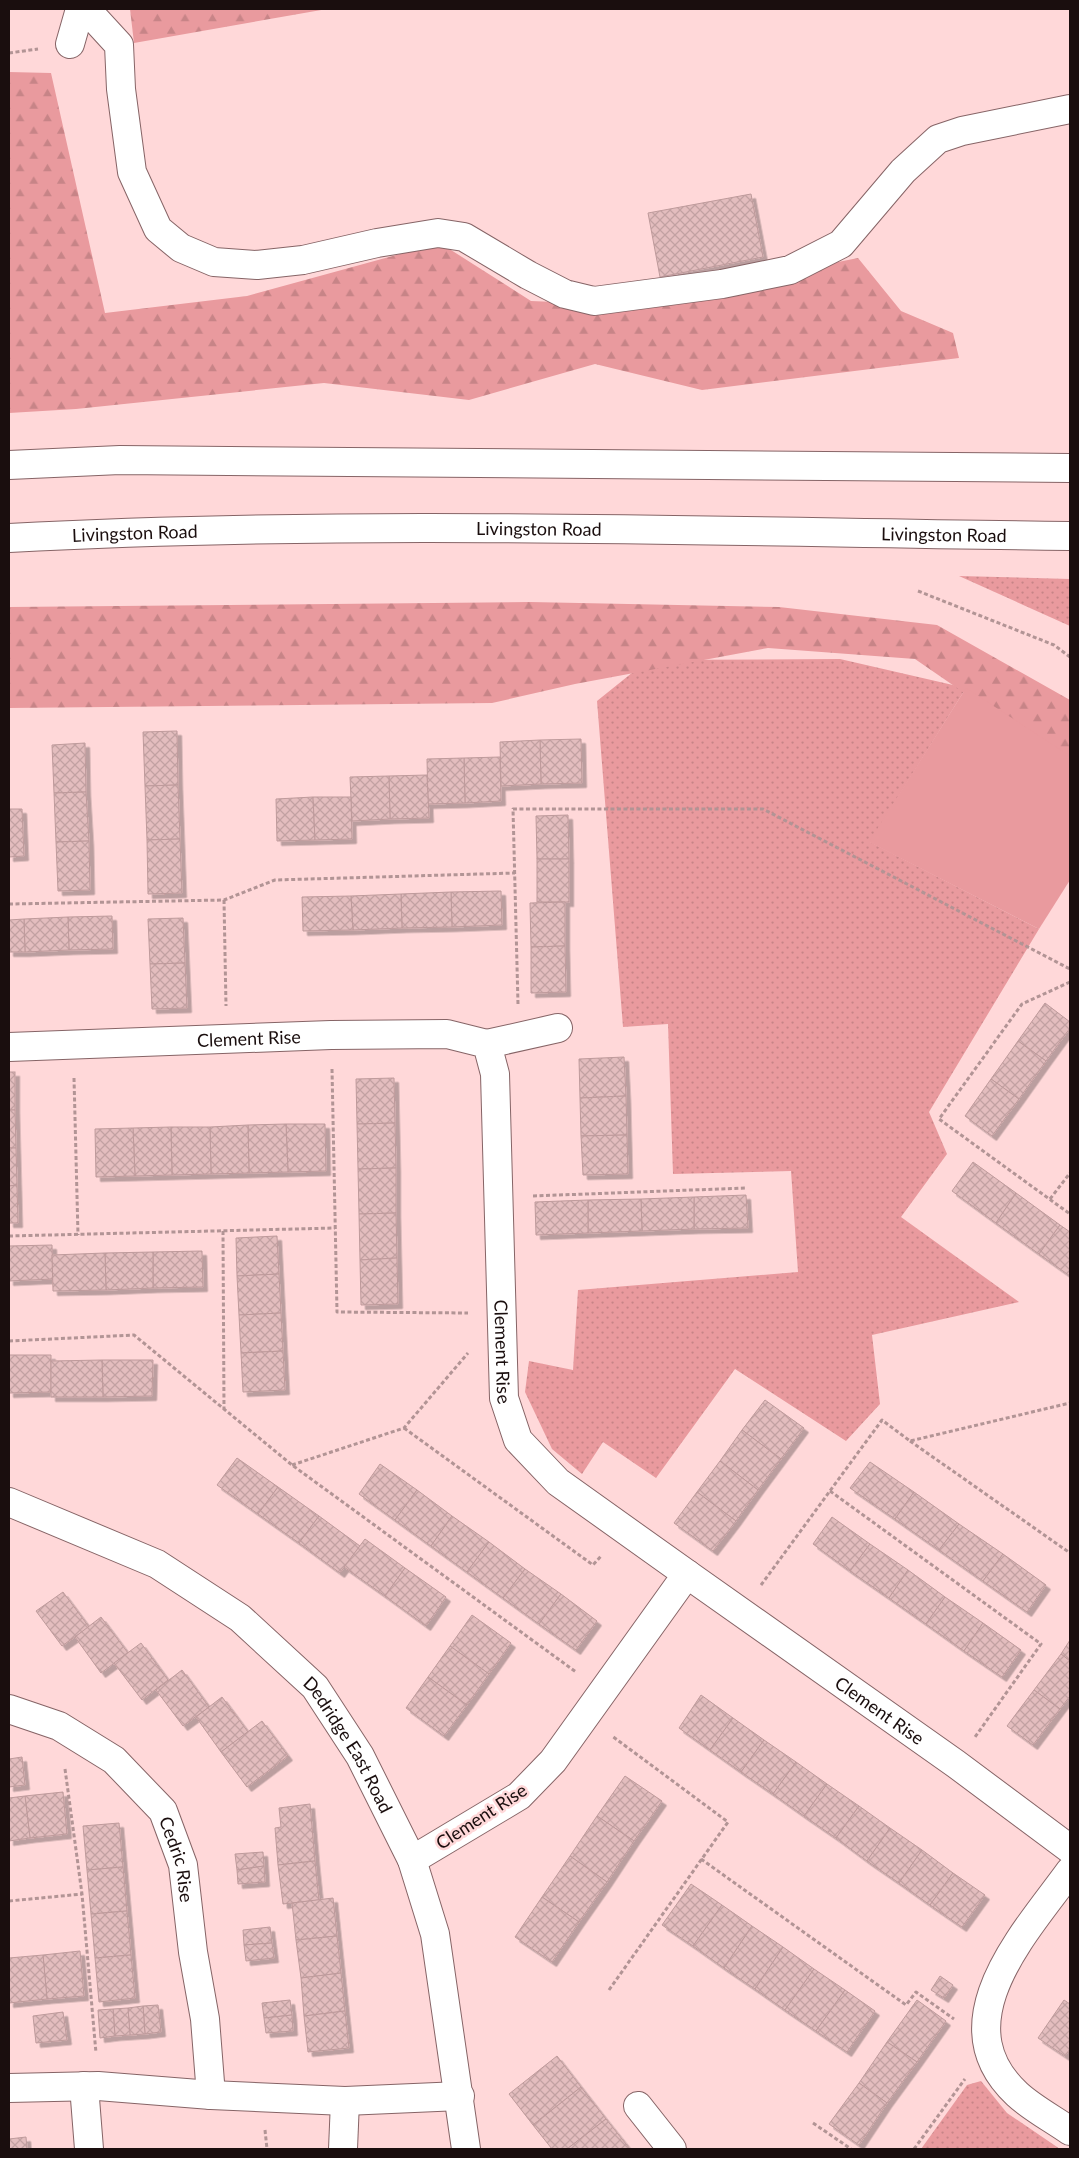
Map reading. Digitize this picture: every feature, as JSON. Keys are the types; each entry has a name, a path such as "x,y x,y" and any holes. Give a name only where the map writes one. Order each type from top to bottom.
{"street":[{"path":"70,44 80,9"},
{"path":"86,9 119,45 121,89 132,172 158,229 181,248 214,262 257,265 303,260 378,242 438,233 464,237 528,275 565,294 594,301 722,284 790,270 842,244 903,171 938,139 962,131 1070,110"},
{"path":"9,464 130,460 1070,468"},
{"name":"Livingston Road","path":"9,538 140,530 401,528 1070,536"},
{"name":"Clement Rise","path":"9,1047 331,1035 447,1034 487,1044 558,1028"},
{"name":"Clement Rise","path":"487,1044 495,1074 500,1197 504,1398 518,1440 558,1482 956,1764 1070,1849"},
{"name":"Dedridge East Road","path":"9,1502 157,1564 240,1618 315,1688 360,1756 412,1860 435,1934 460,2096 466,2149"},
{"name":"Clement Rise","path":"412,1860 519,1796 553,1761 687,1574"},
{"name":"Cedric Rise","path":"9,1708 59,1726 114,1760 163,1811 183,1865 193,1952 205,2019 211,2095"},
{"path":"1070,1871 1017,1945 993,1985 984,2022 993,2063 1017,2093 1070,2131"},
{"path":"90,2149 91,2086"},
{"path":"9,2088 91,2086 211,2095 345,2101 460,2096"},
{"path":"343,2149 345,2101"},
{"path":"638,2106 672,2149"}],"path":[{"path":"918,591 1054,645 1070,657"},
{"path":"518,1037 513,809 763,809 1070,969"},
{"path":"9,904 224,900 275,880 515,873"},
{"path":"224,900 227,1039"},
{"path":"1070,982 1022,1004 940,1119 1070,1214"},
{"path":"331,1035 337,1312 501,1314"},
{"path":"73,1045 78,1234"},
{"path":"1050,1199 1070,1173"},
{"path":"500,1197 745,1188"},
{"path":"9,1236 335,1228"},
{"path":"223,1231 224,1409"},
{"path":"292,1465 404,1428 501,1314"},
{"path":"9,1341 134,1335 292,1465 604,1692"},
{"path":"910,1441 1070,1403"},
{"path":"740,1612 882,1420 1070,1553"},
{"path":"404,1428 593,1565 624,1529"},
{"path":"830,1491 1041,1644 956,1764"},
{"path":"586,1717 728,1822 609,1990"},
{"path":"59,1726 82,1894 91,2086"},
{"path":"701,1859 906,2006 916,1992 963,2026 984,2022"},
{"path":"9,1901 82,1894"},
{"path":"914,2149 972,2069 993,2063"},
{"path":"813,2123 851,2149"}],"green space":[{"path":"130,9 327,9 134,43"},
{"path":"9,72 51,73 105,313 247,296 440,243 531,301 625,305 858,258 901,311 953,333 959,358 702,390 595,364 469,400 324,383 76,409 9,413"},
{"path":"959,576 1070,579 1070,626"},
{"path":"530,602 779,607 937,625 1070,700 1070,766 915,659 768,648 575,684 492,703 9,708 9,607"},
{"path":"840,659 966,688 870,842 1039,929 929,1112 947,1154 901,1217 1019,1302 872,1335 880,1404 846,1441 735,1369 656,1478 603,1442 582,1474 552,1449 525,1392 529,1361 573,1370 578,1290 798,1272 791,1171 673,1174 668,1024 623,1027 597,701 648,660"},
{"path":"966,688 1070,756 1070,880 1039,929 869,842"},
{"path":"981,2081 1007,2113 1060,2149 921,2149 967,2085"}],"building":[{"path":"751,194 763,257 660,277 648,213"},
{"path":"177,731 178,785 145,786 143,732"},
{"path":"581,739 582,783 541,784 540,740"},
{"path":"540,740 541,784 501,786 500,742"},
{"path":"85,743 86,792 54,793 52,745"},
{"path":"500,757 501,801 465,803 464,758"},
{"path":"464,758 465,803 428,804 427,759"},
{"path":"427,775 429,818 390,819 389,776"},
{"path":"389,776 390,819 352,821 350,777"},
{"path":"178,785 180,839 147,840 145,786"},
{"path":"86,792 89,841 56,842 54,793"},
{"path":"313,797 315,840 277,841 276,799"},
{"path":"313,797 351,797 352,839 315,840"},
{"path":"9,809 22,809 24,856 9,857"},
{"path":"568,815 569,859 537,859 536,816"},
{"path":"180,839 182,893 148,894 147,840"},
{"path":"89,841 90,890 58,891 56,842"},
{"path":"537,859 569,859 569,902 537,902"},
{"path":"501,891 502,925 452,927 451,892"},
{"path":"451,892 452,927 402,928 401,894"},
{"path":"401,894 402,928 353,930 351,896"},
{"path":"351,896 353,930 303,931 302,897"},
{"path":"565,902 565,946 531,947 530,903"},
{"path":"112,916 113,949 69,950 68,917"},
{"path":"68,917 69,950 25,952 24,919"},
{"path":"183,918 185,963 150,964 148,919"},
{"path":"24,919 25,952 9,952 9,920"},
{"path":"565,946 566,992 531,993 531,947"},
{"path":"185,963 187,1008 152,1009 150,964"},
{"path":"1045,1003 1070,1022 1070,1028 1046,1061 1018,1041"},
{"path":"1018,1041 1046,1061 1019,1099 991,1079"},
{"path":"624,1057 626,1096 580,1098 579,1059"},
{"path":"9,1072 15,1072 15,1110 9,1110"},
{"path":"394,1078 395,1123 357,1124 356,1079"},
{"path":"991,1079 1019,1099 992,1136 965,1116"},
{"path":"626,1096 627,1135 581,1136 580,1098"},
{"path":"9,1110 15,1110 16,1148 9,1148"},
{"path":"395,1123 396,1168 358,1169 357,1124"},
{"path":"286,1124 325,1124 326,1171 288,1172"},
{"path":"286,1124 288,1172 249,1173 248,1125"},
{"path":"248,1125 249,1173 211,1174 210,1127"},
{"path":"171,1127 210,1127 211,1174 172,1175"},
{"path":"171,1127 172,1175 135,1176 133,1128"},
{"path":"133,1128 135,1176 96,1177 95,1129"},
{"path":"627,1135 628,1174 583,1175 581,1136"},
{"path":"9,1148 16,1148 17,1185 9,1186"},
{"path":"973,1162 1016,1193 996,1223 952,1191"},
{"path":"396,1168 396,1213 359,1214 358,1169"},
{"path":"17,1185 18,1223 9,1223 9,1186"},
{"path":"1016,1193 1060,1225 1039,1254 996,1223"},
{"path":"746,1195 748,1228 694,1229 694,1197"},
{"path":"694,1197 694,1229 642,1231 641,1199"},
{"path":"641,1199 642,1231 588,1233 588,1200"},
{"path":"588,1200 588,1233 536,1235 535,1202"},
{"path":"396,1213 397,1258 360,1260 359,1214"},
{"path":"1060,1225 1070,1232 1070,1276 1039,1254"},
{"path":"277,1236 279,1274 237,1276 236,1238"},
{"path":"52,1245 53,1279 9,1281 9,1246"},
{"path":"202,1251 203,1287 153,1288 153,1252"},
{"path":"153,1252 153,1288 106,1290 105,1253"},
{"path":"105,1253 106,1290 53,1291 52,1255"},
{"path":"397,1258 398,1304 361,1305 360,1260"},
{"path":"279,1274 281,1313 239,1315 237,1276"},
{"path":"281,1313 283,1351 241,1353 239,1315"},
{"path":"283,1351 285,1390 243,1392 241,1353"},
{"path":"9,1355 51,1355 51,1392 9,1393"},
{"path":"102,1360 153,1360 152,1396 103,1397"},
{"path":"102,1360 103,1397 51,1397 51,1361"},
{"path":"765,1400 804,1428 781,1459 742,1430"},
{"path":"742,1430 781,1459 758,1490 720,1461"},
{"path":"237,1458 278,1487 258,1514 217,1485"},
{"path":"720,1461 758,1490 736,1521 697,1492"},
{"path":"870,1462 914,1492 895,1519 850,1488"},
{"path":"380,1464 417,1490 395,1520 359,1494"},
{"path":"278,1487 319,1516 299,1543 258,1514"},
{"path":"417,1490 452,1516 431,1546 395,1520"},
{"path":"697,1492 736,1521 713,1551 674,1523"},
{"path":"914,1492 959,1524 939,1550 895,1519"},
{"path":"319,1516 360,1546 340,1573 299,1543"},
{"path":"452,1516 489,1542 467,1572 431,1546"},
{"path":"832,1517 870,1544 850,1571 813,1544"},
{"path":"959,1524 1003,1554 983,1581 939,1550"},
{"path":"365,1539 405,1568 385,1596 344,1567"},
{"path":"489,1542 525,1569 503,1598 467,1572"},
{"path":"870,1544 908,1570 889,1598 850,1571"},
{"path":"1003,1554 1046,1585 1027,1612 983,1581"},
{"path":"405,1568 446,1597 426,1626 385,1596"},
{"path":"525,1569 561,1594 539,1624 503,1598"},
{"path":"908,1570 945,1597 926,1624 889,1598"},
{"path":"63,1592 89,1627 62,1646 36,1611"},
{"path":"561,1594 597,1621 576,1650 539,1624"},
{"path":"945,1597 983,1623 964,1651 926,1624"},
{"path":"472,1615 511,1643 489,1674 450,1646"},
{"path":"101,1617 128,1653 101,1673 75,1637"},
{"path":"983,1623 1021,1650 1002,1677 964,1651"},
{"path":"1070,1640 1070,1661 1061,1654"},
{"path":"141,1643 168,1680 142,1700 114,1663"},
{"path":"450,1646 489,1674 467,1705 428,1677"},
{"path":"1061,1654 1070,1661 1070,1696 1060,1709 1034,1690"},
{"path":"182,1670 209,1707 183,1726 156,1690"},
{"path":"428,1677 467,1705 444,1736 406,1708"},
{"path":"1034,1690 1060,1709 1033,1745 1007,1726"},
{"path":"701,1695 733,1718 710,1750 679,1728"},
{"path":"222,1697 248,1732 221,1752 196,1717"},
{"path":"733,1718 764,1740 741,1772 710,1750"},
{"path":"262,1721 288,1756 247,1787 221,1752"},
{"path":"764,1740 796,1762 773,1794 741,1772"},
{"path":"22,1757 25,1785 9,1787 9,1759"},
{"path":"796,1762 827,1784 804,1816 773,1794"},
{"path":"625,1776 662,1801 634,1841 597,1816"},
{"path":"827,1784 859,1806 836,1838 804,1816"},
{"path":"63,1792 67,1834 30,1838 25,1796"},
{"path":"25,1796 30,1838 9,1841 9,1798"},
{"path":"310,1804 315,1861 278,1865 275,1828 281,1827 279,1808"},
{"path":"859,1806 890,1828 867,1861 836,1838"},
{"path":"597,1816 634,1841 607,1882 570,1856"},
{"path":"119,1823 123,1867 87,1870 83,1826"},
{"path":"890,1828 922,1850 899,1883 867,1861"},
{"path":"922,1850 953,1873 930,1905 899,1883"},
{"path":"263,1852 264,1866 237,1870 235,1854"},
{"path":"570,1856 607,1882 579,1922 542,1897"},
{"path":"315,1861 319,1900 283,1904 278,1865"},
{"path":"264,1866 265,1882 238,1884 237,1870"},
{"path":"123,1867 127,1911 91,1914 87,1870"},
{"path":"953,1873 985,1895 962,1927 930,1905"},
{"path":"691,1884 722,1905 693,1946 662,1925"},
{"path":"542,1897 579,1922 552,1962 515,1937"},
{"path":"333,1898 337,1936 296,1940 292,1903"},
{"path":"722,1905 752,1926 724,1968 693,1946"},
{"path":"127,1911 131,1955 95,1958 91,1914"},
{"path":"752,1926 783,1947 755,1989 724,1968"},
{"path":"270,1927 272,1943 244,1945 243,1930"},
{"path":"337,1936 341,1973 301,1978 296,1940"},
{"path":"272,1943 274,1958 246,1961 244,1945"},
{"path":"783,1947 814,1969 785,2010 755,1989"},
{"path":"80,1951 84,1996 47,1999 43,1955"},
{"path":"43,1955 47,1999 9,2003 9,1958"},
{"path":"131,1955 135,1998 99,2002 95,1958"},
{"path":"814,1969 845,1990 816,2031 785,2010"},
{"path":"341,1973 345,2011 304,2016 301,1978"},
{"path":"940,1976 953,1985 944,1998 931,1990"},
{"path":"845,1990 875,2011 847,2052 816,2031"},
{"path":"290,2000 292,2015 264,2018 262,2003"},
{"path":"917,2000 946,2021 917,2062 887,2042"},
{"path":"1064,2000 1070,2004 1070,2049 1065,2056 1038,2038"},
{"path":"158,2005 161,2032 145,2034 143,2006"},
{"path":"143,2006 145,2034 130,2035 128,2008"},
{"path":"128,2008 130,2035 115,2036 113,2009"},
{"path":"113,2009 115,2036 100,2038 98,2010"},
{"path":"345,2011 349,2048 308,2052 304,2016"},
{"path":"63,2012 67,2040 36,2043 33,2016"},
{"path":"292,2015 293,2031 266,2033 264,2018"},
{"path":"887,2042 917,2062 887,2103 859,2083"},
{"path":"557,2056 581,2087 533,2125 509,2094"},
{"path":"859,2083 887,2103 859,2145 829,2124"},
{"path":"581,2087 606,2119 567,2149 552,2149 533,2125"},
{"path":"606,2119 630,2149 567,2149"},
{"path":"26,2137 27,2149 9,2149 9,2139"}]}
